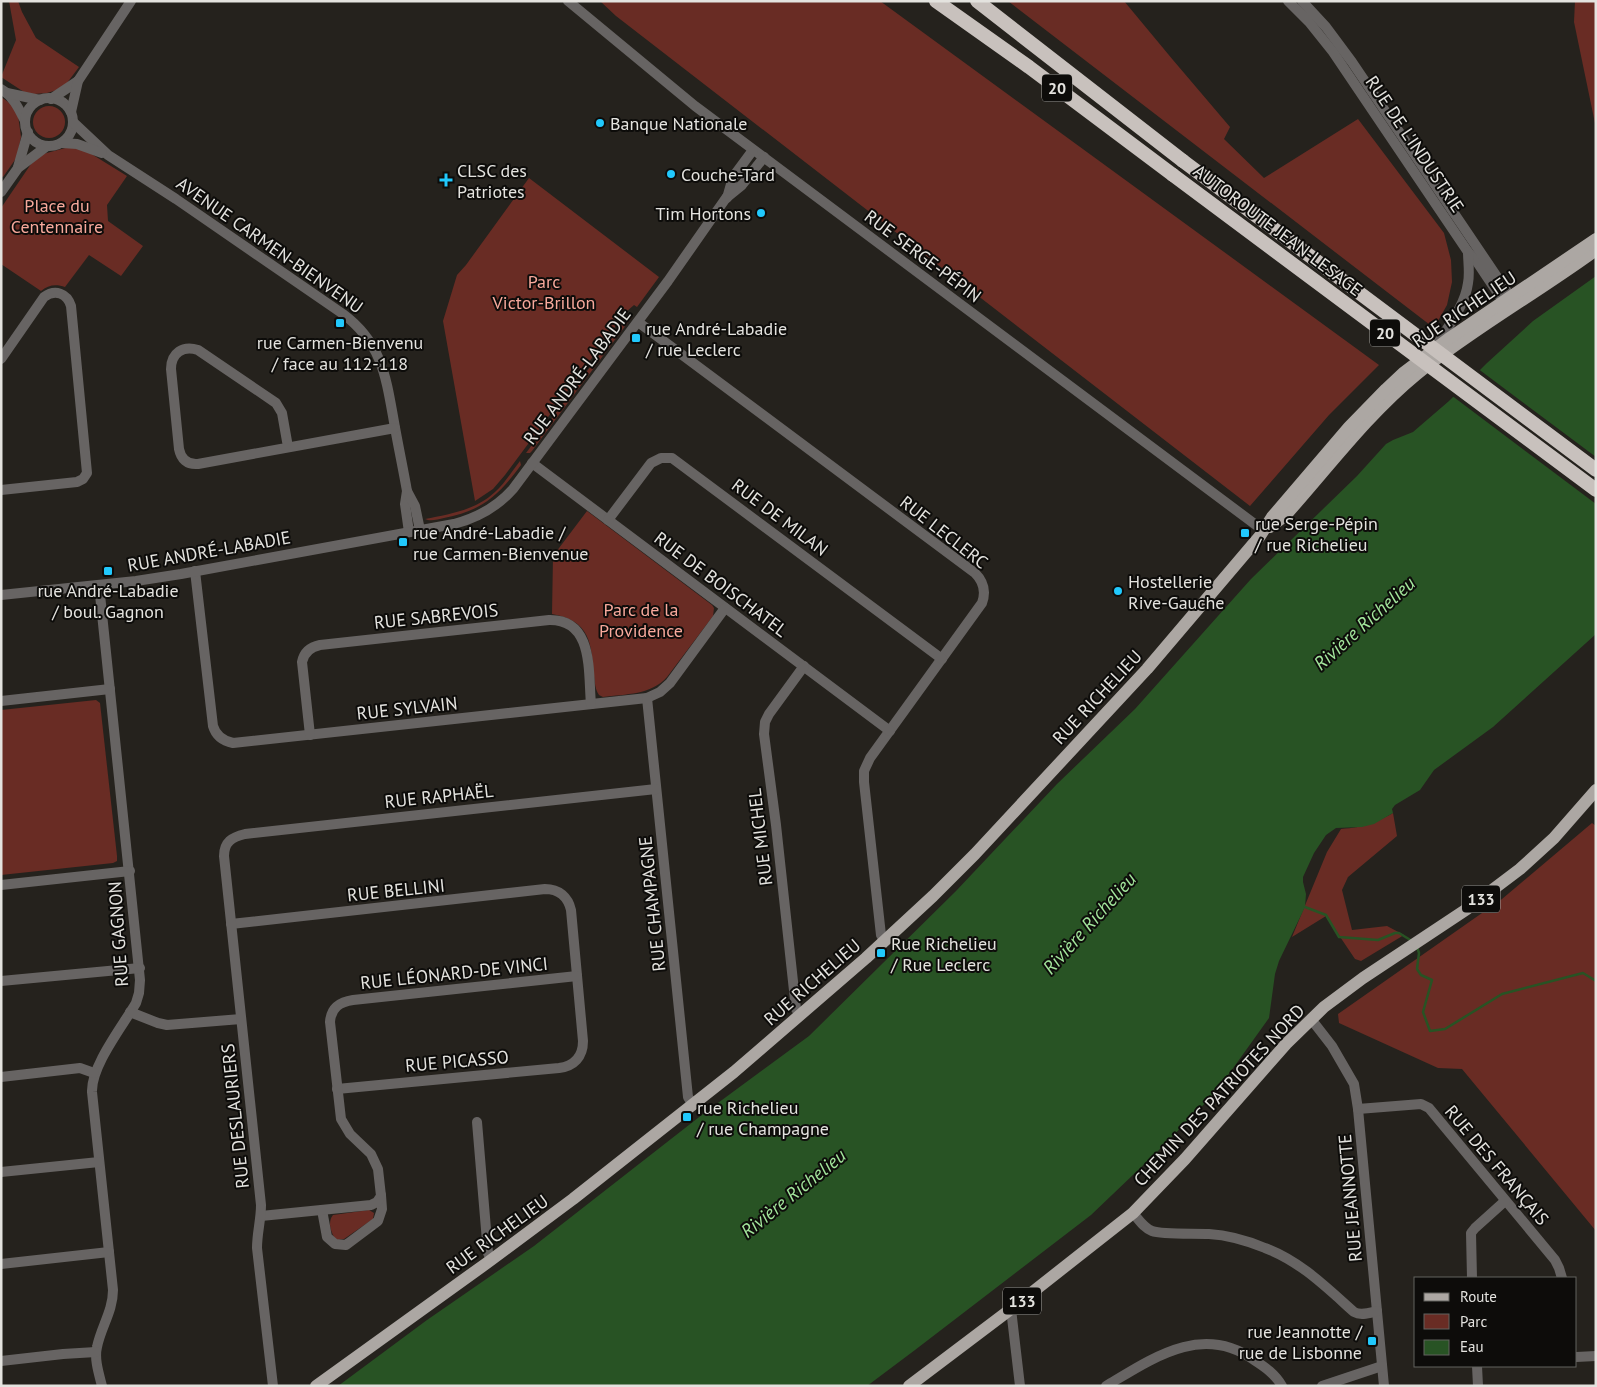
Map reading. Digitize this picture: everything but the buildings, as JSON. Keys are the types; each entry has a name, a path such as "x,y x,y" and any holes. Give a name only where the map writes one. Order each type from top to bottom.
{"highway":[{"name":"AUTOROUTE JEAN-LESAGE","path":"936,1 1029,67 1596,490"},
{"name":"AUTOROUTE JEAN-LESAGE","path":"977,1 1184,161 1596,470"}],"main road":[{"name":"RUE RICHELIEU","path":"1264,531 1285,516 1371,417 1398,390 1596,239"},
{"name":"RUE RICHELIEU","path":"316,1386 573,1199 734,1072 885,941 962,868 1127,692 1264,531 1272,518 1360,414 1403,373 1435,348 1596,250"},
{"name":"CHEMIN DES PATRIOTES NORD","path":"1559,833 1596,790"},
{"name":"CHEMIN DES PATRIOTES NORD","path":"909,1386 1133,1213 1186,1160 1277,1053 1329,1003 1500,885 1596,803"}],"street":[{"path":"51,99 78,81 132,1"},
{"name":"RUE SERGE-PÉPIN","path":"568,1 673,89 1264,531"},
{"name":"RUE DE L'INDUSTRIE","path":"1288,1 1315,29 1333,52 1468,252 1510,304"},
{"name":"RUE DE L'INDUSTRIE","path":"1302,1 1326,27 1352,62 1510,304"},
{"path":"1,192 18,168 47,146 62,143 71,133 78,81"},
{"path":"4,90 40,100 51,99 63,103 72,117"},
{"path":"4,90 25,121 28,132 36,141 47,146"},
{"path":"25,121 30,107 40,100"},
{"name":"AVENUE CARMEN-BIENVENU","path":"72,117 108,155 354,323 370,340 382,363 386,376 407,491 405,504 409,532"},
{"path":"18,168 28,132"},
{"name":"AVENUE CARMEN-BIENVENU","path":"62,143 77,144 108,155"},
{"name":"RUE ANDRÉ-LABADIE","path":"726,198 733,177 754,150"},
{"name":"RUE ANDRÉ-LABADIE","path":"1,595 149,579 195,571 466,521 489,510 507,495 532,463 638,322 726,198 742,185 764,157"},
{"path":"1435,348 1465,294 1469,274 1468,252"},
{"path":"1,359 44,297 53,292 66,297 71,306 87,474 77,482 1,490"},
{"name":"RUE LECLERC","path":"638,322 978,576 984,587 983,600 868,761 864,775 881,935 885,941"},
{"path":"288,448 282,413 276,403 198,350 187,348 174,355 171,369 179,450 180,455 185,461 192,464 198,464 288,448 395,428"},
{"name":"RUE DE MILAN","path":"608,520 651,463 661,458 672,458 942,659"},
{"name":"RUE DE BOISCHATEL","path":"532,463 890,731"},
{"path":"407,491 416,506 420,530"},
{"name":"RUE SYLVAIN","path":"195,571 212,724 217,735 224,741 233,743 647,698 660,692 670,683 725,608"},
{"name":"RUE GAGNON","path":"99,585 140,968 139,993 94,1073 92,1092 109,1252 112,1300 96,1352 102,1386"},
{"name":"RUE SABREVOIS","path":"310,735 302,665 303,656 313,647 547,620 568,623 577,630 585,643 591,704"},
{"name":"RUE MICHEL","path":"800,1015 796,1009 764,726 769,714 804,666"},
{"path":"1,701 110,689"},
{"name":"RUE CHAMPAGNE","path":"647,698 688,1097 693,1104"},
{"name":"RUE RAPHAËL","path":"228,843 234,837 244,834 656,788"},
{"name":"RUE DESLAURIERS","path":"228,843 224,853 261,1216 257,1248 273,1386"},
{"path":"1,885 130,871"},
{"name":"RUE BELLINI","path":"230,924 545,890 555,891 564,896 571,910 577,976"},
{"path":"1,981 140,968"},
{"name":"RUE LÉONARD-DE VINCI","path":"337,1089 330,1022 331,1014 336,1006 344,1002 577,976"},
{"name":"RUE PICASSO","path":"337,1089 569,1066 577,1060 582,1051 584,1041 577,976"},
{"path":"130,1012 167,1025 241,1019"},
{"name":"RUE JEANNOTTE","path":"1311,1020 1332,1046 1354,1084 1384,1386"},
{"path":"1,1077 80,1068 94,1073"},
{"path":"322,1210 329,1240 335,1244 346,1245 378,1221 382,1209 378,1169 374,1158 350,1134 343,1123 339,1111 337,1089"},
{"name":"RUE DES FRANÇAIS","path":"1358,1110 1421,1104 1426,1106 1555,1260 1560,1268 1562,1277"},
{"path":"477,1122 488,1253 491,1260"},
{"path":"1,1172 99,1162"},
{"path":"261,1216 373,1204 380,1198 381,1192"},
{"path":"1472,1277 1471,1233 1474,1228 1506,1201"},
{"path":"1133,1213 1144,1226 1155,1232 1213,1234 1245,1241 1265,1248 1284,1256 1306,1270 1354,1312 1366,1314 1377,1311"},
{"path":"1,1264 109,1252"},
{"path":"1011,1309 1020,1386"},
{"path":"1106,1386 1152,1358 1188,1346 1206,1344 1220,1344 1237,1348 1267,1369 1279,1380 1282,1386"},
{"path":"1,1361 96,1352"},
{"path":"1577,1357 1596,1356"},
{"path":"1322,1386 1382,1366"},
{"path":"1477,1367 1478,1386"}],"green space":[{"path":"9,1 18,1 36,38 79,67 67,83 57,90 34,94 24,92 1,77 16,40"},
{"path":"600,1 880,1 1379,365 1329,415 1250,506 616,16"},
{"path":"1008,1 1124,1 1230,127 1224,139 1264,178 1358,119 1444,233 1451,260 1452,282 1447,305 1434,328"},
{"path":"1575,1 1596,1 1596,128 1574,22"},
{"name":"Place du Centennaire","path":"1,97 11,104 18,115 21,137 17,157 3,177 1,176"},
{"path":"49,106 55,107 60,111 64,116 64,128 60,133 55,137 49,138 43,137 38,133 34,128 33,122 34,116 38,111 43,107"},
{"name":"Place du Centennaire","path":"69,147 85,150 127,176 107,205 108,221 143,246 121,276 89,255 65,287 46,287 41,291 1,264 1,208 31,164 43,154"},
{"name":"Parc Victor-Brillon","path":"529,178 659,277 637,307 634,305 626,312 505,475 493,489 475,501 443,321 457,275"},
{"path":"628,316 632,317 532,451 526,453"},
{"path":"520,461 521,465 505,485 479,506 457,515 434,520 425,519 462,510 480,503 499,488"},
{"name":"Parc de la Providence","path":"587,511 714,608 713,616 667,677 661,683 638,693 603,697 599,695 595,686 590,644 582,628 565,617 552,614 553,556"},
{"path":"96,700 100,703 117,861 113,863 1,875 1,710"},
{"path":"1393,813 1397,836 1348,877 1342,890 1352,930 1387,926 1404,935 1361,961 1355,959 1326,916 1292,937 1327,852 1341,829 1368,825"},
{"path":"1592,823 1596,826 1596,1231 1462,1069 1438,1068 1339,1023 1338,1014 1502,899"},
{"path":"369,1210 374,1213 373,1219 344,1239 336,1240 330,1228 330,1221 333,1215"}],"water":[{"name":"Rivière Richelieu","path":"1596,276 1596,634 1493,727 1434,770 1420,790 1395,805 1392,809 1393,813 1374,824 1362,827 1336,828 1326,835 1314,853 1303,877 1306,894 1305,907 1279,961 1275,974 1269,1018 1216,1092 1091,1215 867,1386 338,1386 427,1320 534,1246 703,1114 809,1036 956,891 1057,784 1135,709 1251,579 1357,476 1386,444 1413,432 1449,401 1533,321"}],"pier":[{"path":"1477,368 1596,457 1596,504 1451,395"}],"waterway":[{"path":"1305,907 1326,915 1339,937 1378,940 1399,933 1412,941"},
{"path":"1417,947 1419,953 1417,969 1421,975 1432,980 1423,1012 1430,1031 1445,1029 1502,994 1583,973 1596,981"}],"place":[{"name":"Banque Nationale","path":"600,123"},
{"name":"Couche-Tard","path":"671,174"},
{"name":"CLSC des Patriotes","path":"446,180"},
{"name":"Tim Hortons","path":"761,213"},
{"name":"rue Carmen-Bienvenu / face au 112-118","path":"340,323"},
{"name":"rue André-Labadie / rue Leclerc","path":"636,338"},
{"name":"rue Serge-Pépin / rue Richelieu","path":"1245,533"},
{"name":"rue André-Labadie / rue Carmen-Bienvenue","path":"403,542"},
{"name":"rue André-Labadie / boul. Gagnon","path":"108,571"},
{"name":"Hostellerie Rive-Gauche","path":"1118,591"},
{"name":"Rue Richelieu / Rue Leclerc","path":"881,953"},
{"name":"rue Richelieu / rue Champagne","path":"687,1117"},
{"name":"rue Jeannotte / rue de Lisbonne","path":"1372,1341"}]}
